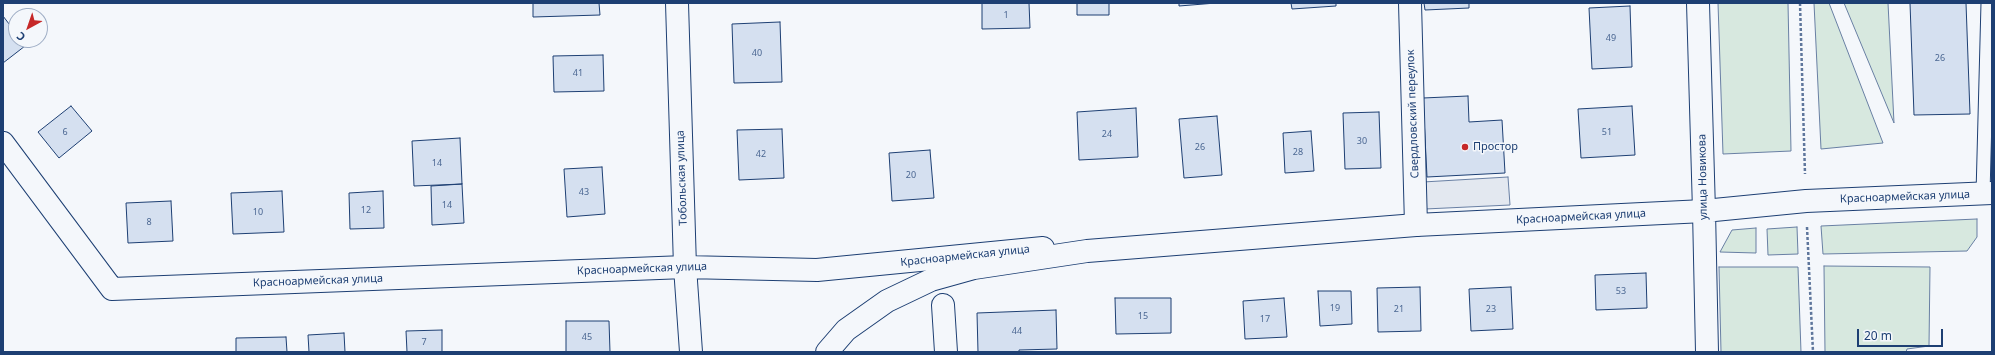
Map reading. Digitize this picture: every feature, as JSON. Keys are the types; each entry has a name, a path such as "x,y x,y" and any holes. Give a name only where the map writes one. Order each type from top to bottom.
{"street":[{"name":"Тобольская улица","path":"676,3 685,267 691,352"},
{"name":"Свердловский переулок","path":"1410,3 1416,225"},
{"name":"улица Новикова","path":"1698,3 1707,352"},
{"name":"Красноармейская улица","path":"3,143 112,289 685,267 817,270 1136,239 1171,244"},
{"name":"Красноармейская улица","path":"827,352 846,330 887,300 931,280 974,268 1087,251 1416,225 1704,211 1806,201 1987,193"},
{"path":"943,305 946,352"}],"lane":[{"path":"1987,193 1988,3"}],"shaded area":[{"path":"1718,3 1788,3 1791,151 1723,154"},
{"path":"1814,3 1829,3 1883,143 1821,149"},
{"path":"1844,3 1888,3 1894,123"},
{"path":"1508,177 1510,205 1425,209 1423,182"},
{"path":"1977,219 1977,237 1967,251 1823,254 1821,226"},
{"path":"1797,227 1798,254 1768,255 1767,229"},
{"path":"1756,228 1756,253 1720,252 1732,230"},
{"path":"1824,266 1930,267 1929,346 1907,349 1906,352 1825,352"},
{"path":"1719,267 1798,267 1801,352 1721,352"}],"building":[{"path":"533,3 599,3 600,15 533,17"},
{"path":"982,3 1029,3 1030,28 982,29"},
{"path":"1077,3 1109,3 1109,15 1077,15"},
{"path":"1179,3 1216,3 1179,6"},
{"path":"1291,3 1336,3 1336,6 1292,9"},
{"path":"1424,3 1469,3 1469,8 1425,10"},
{"path":"1910,3 1966,3 1970,114 1914,115"},
{"path":"1630,6 1632,67 1592,69 1589,8"},
{"path":"3,16 8,23 8,48 22,48 3,63"},
{"path":"780,22 782,82 734,83 732,24"},
{"path":"603,55 604,91 554,92 553,56"},
{"name":"Простор","path":"1468,96 1469,122 1502,120 1505,173 1427,177 1423,98"},
{"path":"71,106 92,131 59,158 38,132"},
{"path":"1632,106 1635,155 1581,158 1578,109"},
{"path":"1136,108 1138,157 1079,160 1077,112"},
{"path":"1379,112 1381,168 1345,169 1343,113"},
{"path":"1217,116 1222,175 1184,178 1179,119"},
{"path":"782,129 784,178 739,180 737,130"},
{"path":"1311,131 1314,171 1285,173 1283,133"},
{"path":"460,138 462,184 414,186 412,141"},
{"path":"930,150 934,198 892,201 889,153"},
{"path":"602,167 605,214 567,217 564,169"},
{"path":"462,184 464,223 432,225 431,186"},
{"path":"282,191 284,232 233,234 231,193"},
{"path":"383,191 384,228 350,229 349,193"},
{"path":"171,201 173,241 128,243 126,203"},
{"path":"1646,273 1647,308 1596,310 1595,275"},
{"path":"1420,287 1421,331 1378,332 1377,288"},
{"path":"1511,287 1513,329 1471,331 1469,289"},
{"path":"1318,291 1351,291 1352,324 1320,326"},
{"path":"1115,298 1171,298 1171,333 1116,334"},
{"path":"1284,298 1287,337 1245,339 1243,301"},
{"path":"1056,310 1057,349 1019,350 1019,352 978,352 977,313"},
{"path":"566,321 609,321 610,352 566,352"},
{"path":"442,330 442,352 407,352 406,331"},
{"path":"344,333 345,352 309,352 308,335"},
{"path":"286,337 287,352 236,352 236,338"}],"place":[{"name":"Простор","path":"1465,147"}]}
